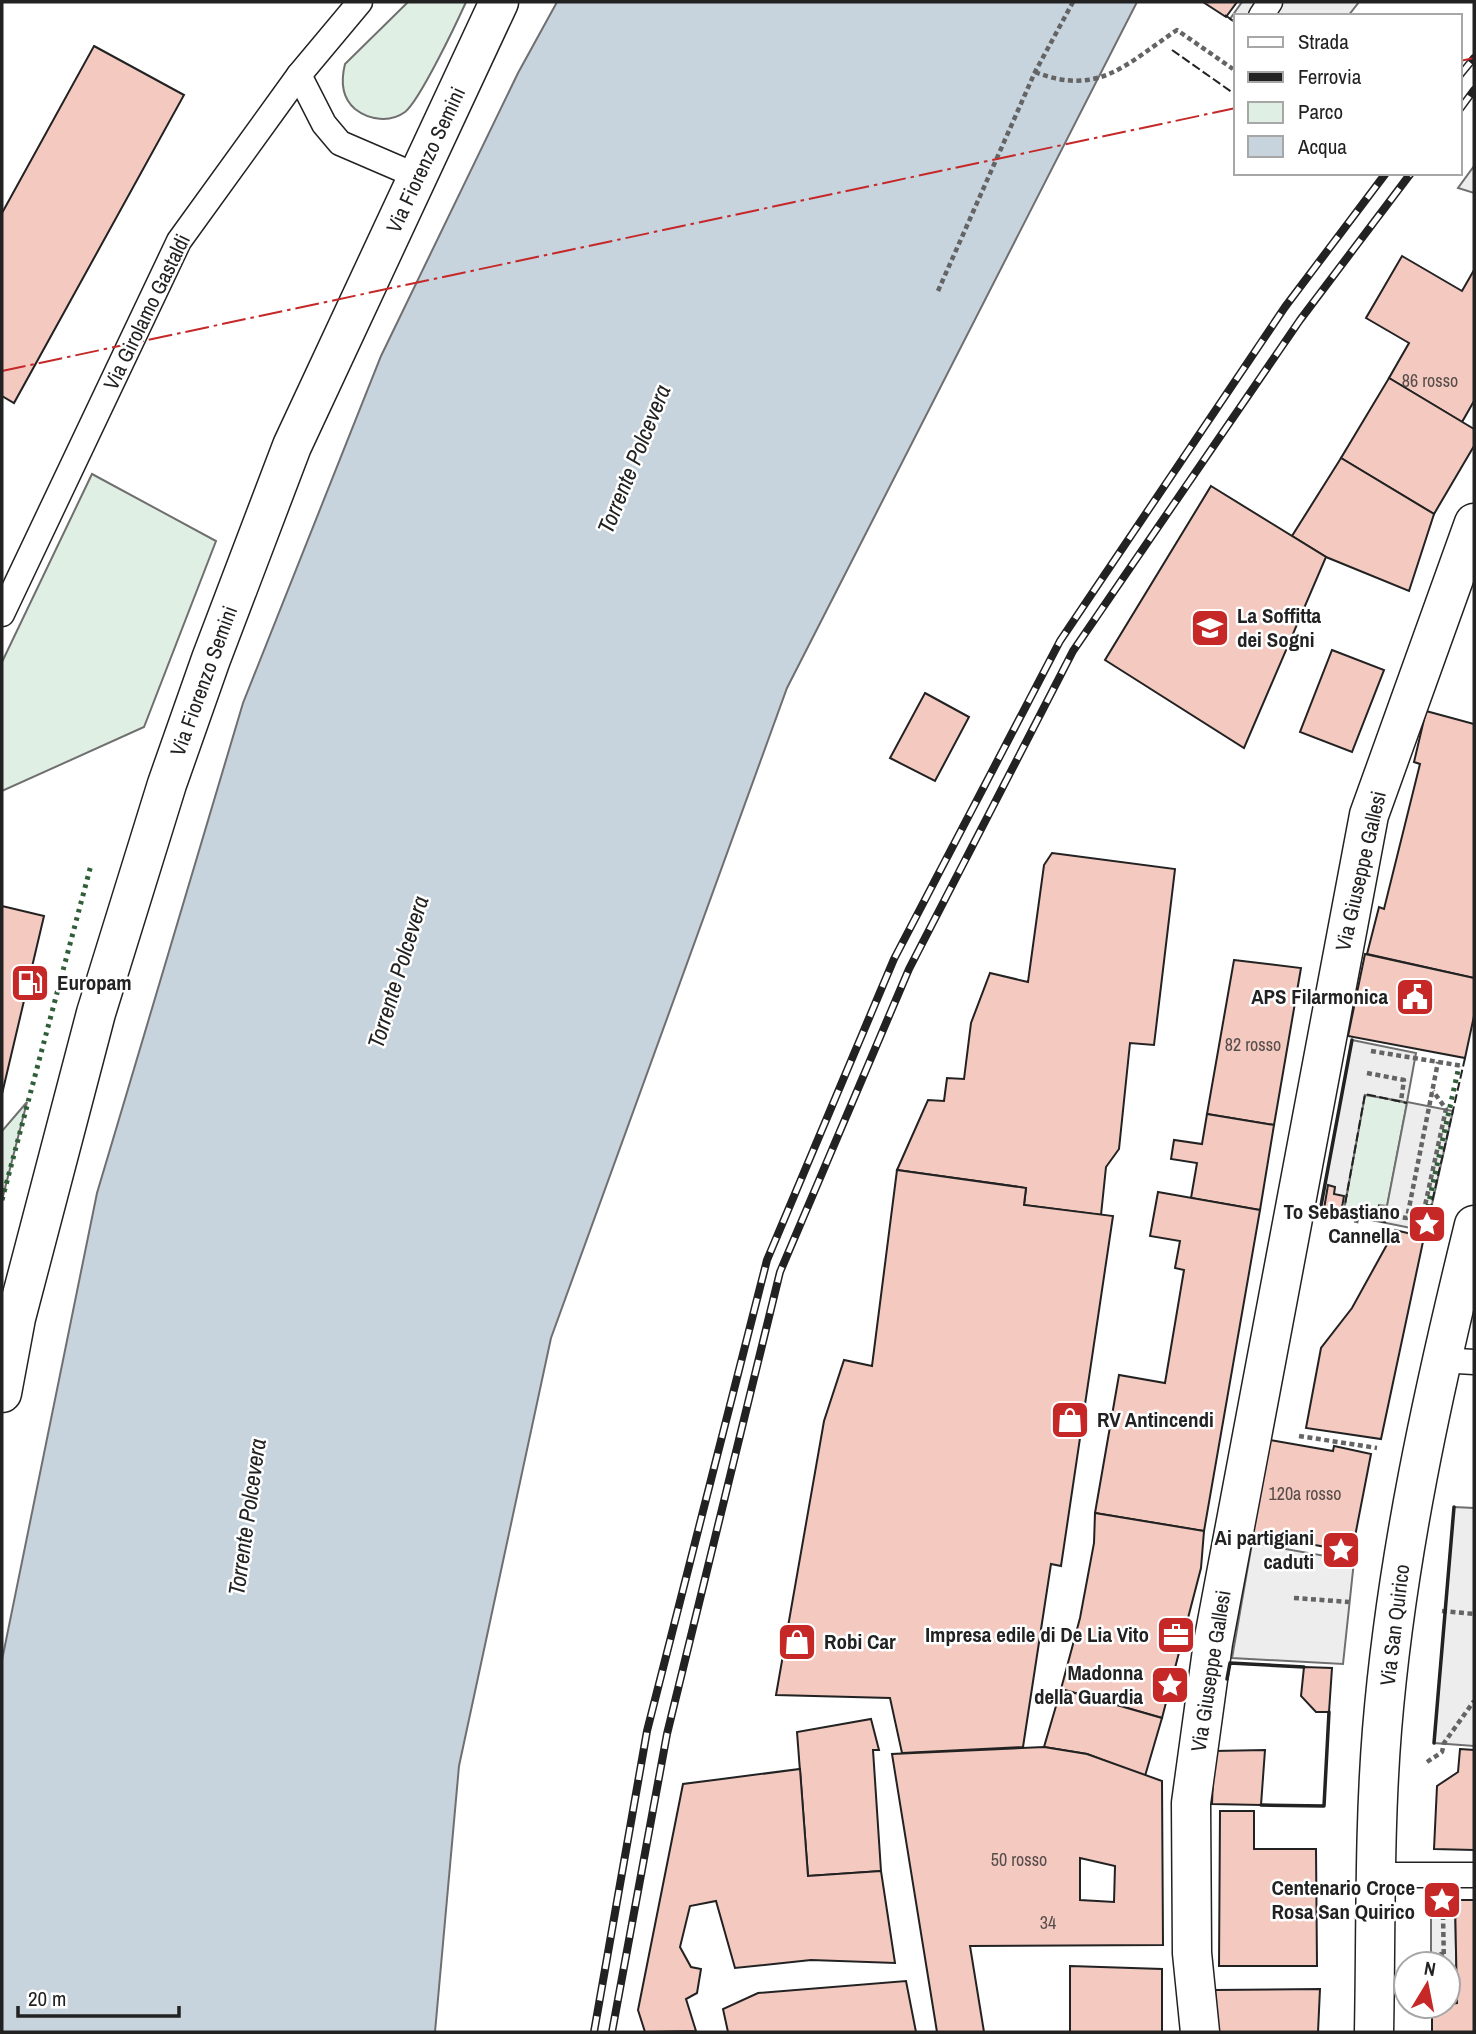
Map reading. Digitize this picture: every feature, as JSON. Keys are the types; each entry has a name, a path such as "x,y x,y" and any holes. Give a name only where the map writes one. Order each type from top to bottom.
{"main road":[{"name":"Via Fiorenzo Semini","path":"2,1393 16,1318 96,1013 167,784 292,446 499,2"},
{"name":"Via Giuseppe Gallesi","path":"1199,2032 1192,1953 1191,1803 1213,1643 1282,1314 1369,816 1474,523"},
{"name":"Via San Quirico","path":"1374,2032 1382,1731 1396,1606 1418,1466 1457,1361 1474,1224"}],"lane":[{"name":"Via Girolamo Gastaldi","path":"2,614 179,241 299,75 360,2"},
{"path":"299,75 324,124 340,144 419,177"},
{"path":"1377,1875 1474,1875"}],"path":[{"path":"938,291 1035,72 1073,2"},
{"path":"1035,72 1059,81 1083,83 1104,77 1177,30 1233,69"},
{"path":"1384,1053 1462,1066"},
{"path":"1386,1215 1407,1217 1438,1062"},
{"path":"1359,1072 1404,1080 1401,1101"},
{"path":"1427,1226 1421,1224 1446,1110 1432,1091"},
{"path":"1291,1434 1381,1448"},
{"path":"1294,1598 1349,1602"},
{"path":"1445,1612 1474,1615"},
{"path":"1426,1763 1442,1752 1444,1744 1474,1701"},
{"path":"1443,1907 1444,1950"}],"green space":[{"path":"408,2 466,2 438,60 412,105 393,118 367,116 355,109 347,99 343,82 345,64"},
{"path":"92,474 216,541 144,727 2,791 2,662"},
{"path":"1365,1094 1407,1103 1387,1207 1379,1206 1376,1221 1343,1215"},
{"path":"27,1102 2,1200 2,1131"}],"shaded area":[{"path":"1242,2 1359,2 1350,14 1234,14 1234,22 1230,19"},
{"path":"1474,166 1474,193 1458,188"},
{"path":"1352,1040 1416,1053 1407,1102 1453,1111 1426,1231 1376,1221 1379,1205 1387,1206 1407,1103 1401,1101 1365,1095 1343,1215 1320,1211"},
{"path":"1454,1507 1474,1508 1474,1746 1434,1743"},
{"path":"1252,1543 1354,1561 1343,1664 1232,1658"},
{"path":"1431,1900 1455,1900 1456,1950 1431,1950"}],"water":[{"name":"Torrente Polcevera","path":"557,2 1137,2 787,688 551,1338 459,1766 435,2032 2,2032 2,1660 97,1193 243,703 381,356 518,73"}],"building":[{"path":"1203,2 1237,2 1226,17"},
{"path":"94,46 184,95 14,403 2,396 2,213"},
{"path":"1402,256 1462,291 1474,270 1474,401 1462,422 1389,378 1409,343 1366,318"},
{"path":"1389,378 1474,429 1474,446 1434,514 1341,458"},
{"path":"1341,458 1434,514 1409,591 1326,557 1292,536"},
{"path":"1211,486 1326,557 1244,748 1105,660"},
{"path":"1332,650 1384,670 1352,752 1300,732"},
{"path":"925,693 969,717 935,781 890,758"},
{"path":"1426,711 1474,724 1474,978 1367,954 1379,907 1384,909 1420,764 1414,762"},
{"path":"1052,853 1175,869 1154,1045 1130,1043 1119,1149 1106,1167 1101,1215 1024,1205 1026,1188 897,1170 928,1100 944,1101 947,1078 964,1079 971,1023 990,973 1028,982 1044,865"},
{"path":"2,906 44,916 2,1094"},
{"name":"APS Filarmonica","path":"1365,954 1474,978 1474,1016 1465,1058 1348,1036"},
{"path":"1234,960 1301,968 1274,1125 1207,1114"},
{"path":"1207,1114 1274,1125 1260,1210 1191,1198 1197,1163 1171,1159 1174,1140 1202,1144"},
{"path":"897,1170 1026,1188 1024,1205 1113,1216 1061,1566 1051,1564 1023,1747 902,1753 890,1698 776,1695 824,1421 844,1360 872,1366"},
{"path":"1328,1185 1335,1187 1334,1194 1344,1196 1341,1213 1324,1209"},
{"path":"1158,1192 1260,1210 1204,1531 1095,1513 1119,1375 1165,1383 1184,1270 1175,1268 1180,1241 1150,1236"},
{"path":"1379,1206 1387,1208 1385,1222 1377,1221"},
{"path":"1395,1230 1424,1237 1381,1439 1306,1428 1321,1348 1352,1308"},
{"path":"1270,1440 1333,1451 1334,1446 1371,1454 1352,1552 1252,1533"},
{"path":"1095,1513 1204,1531 1201,1568 1162,1718 1061,1689 1080,1618 1094,1543"},
{"path":"1304,1667 1332,1668 1329,1712 1316,1712 1301,1696"},
{"path":"1061,1689 1162,1718 1145,1776 1087,1754 1044,1747"},
{"path":"871,1719 879,1750 873,1750 881,1871 808,1876 797,1732"},
{"path":"1044,1747 1087,1754 1162,1781 1163,1945 970,1946 984,2032 937,2032 892,1754","holes":["1080,1858 1115,1866 1114,1902 1080,1900"]},
{"path":"1460,1749 1474,1750 1474,1850 1434,1849 1437,1786 1458,1772"},
{"path":"1265,1750 1261,1805 1212,1804 1214,1751"},
{"path":"800,1769 808,1876 881,1871 895,1963 811,1960 735,1968 716,1901 690,1906 680,1947 691,1967 701,1969 697,1993 686,1999 696,2031 645,2032 638,2010 683,1784"},
{"path":"1220,1811 1254,1811 1254,1849 1316,1849 1317,1966 1219,1966"},
{"path":"1455,1900 1474,1900 1474,2032 1432,2032 1432,2020 1462,2020 1462,1950 1456,1950"},
{"path":"1070,1966 1162,1969 1162,2032 1070,2032"},
{"path":"906,1981 916,2032 728,2032 723,2009 758,1993"},
{"path":"1320,1989 1318,2032 1217,2032 1215,1990"}],"railway":[{"path":"1462,73 1474,58"},
{"path":"1462,106 1474,90"},
{"path":"594,2032 647,1731 767,1260 894,959 1060,641 1285,307 1384,175"},
{"path":"612,2032 667,1734 780,1272 909,969 1073,651 1300,320 1409,175"}],"hedge":[{"path":"2,1200 91,865"},
{"path":"1424,1224 1459,1066"}],"fence":[{"path":"1225,15 1234,22"},
{"path":"1172,50 1234,94"},
{"path":"1424,1237 1465,1058"},
{"path":"1343,1215 1365,1094 1407,1103"}],"wall":[{"path":"1320,1211 1352,1040"},
{"path":"1434,1743 1454,1507"},
{"path":"1227,1679 1230,1663 1304,1667"},
{"path":"1261,1805 1324,1806 1329,1712"},
{"path":"1431,1900 1455,1900"}],"power":[{"path":"1462,61 1474,58"},
{"path":"2,371 1234,108"}],"place":[{"name":"La Soffitta dei Sogni","path":"1210,628"},
{"name":"Europam","path":"30,983"},
{"name":"APS Filarmonica","path":"1415,997"},
{"name":"To Sebastiano Cannella","path":"1427,1224"},
{"name":"RV Antincendi","path":"1070,1420"},
{"name":"Ai partigiani caduti","path":"1341,1550"},
{"name":"Impresa edile di De Lia Vito","path":"1176,1635"},
{"name":"Robi Car","path":"797,1642"},
{"name":"Madonna della Guardia","path":"1170,1685"},
{"name":"Centenario Croce Rosa San Quirico","path":"1442,1900"}]}
